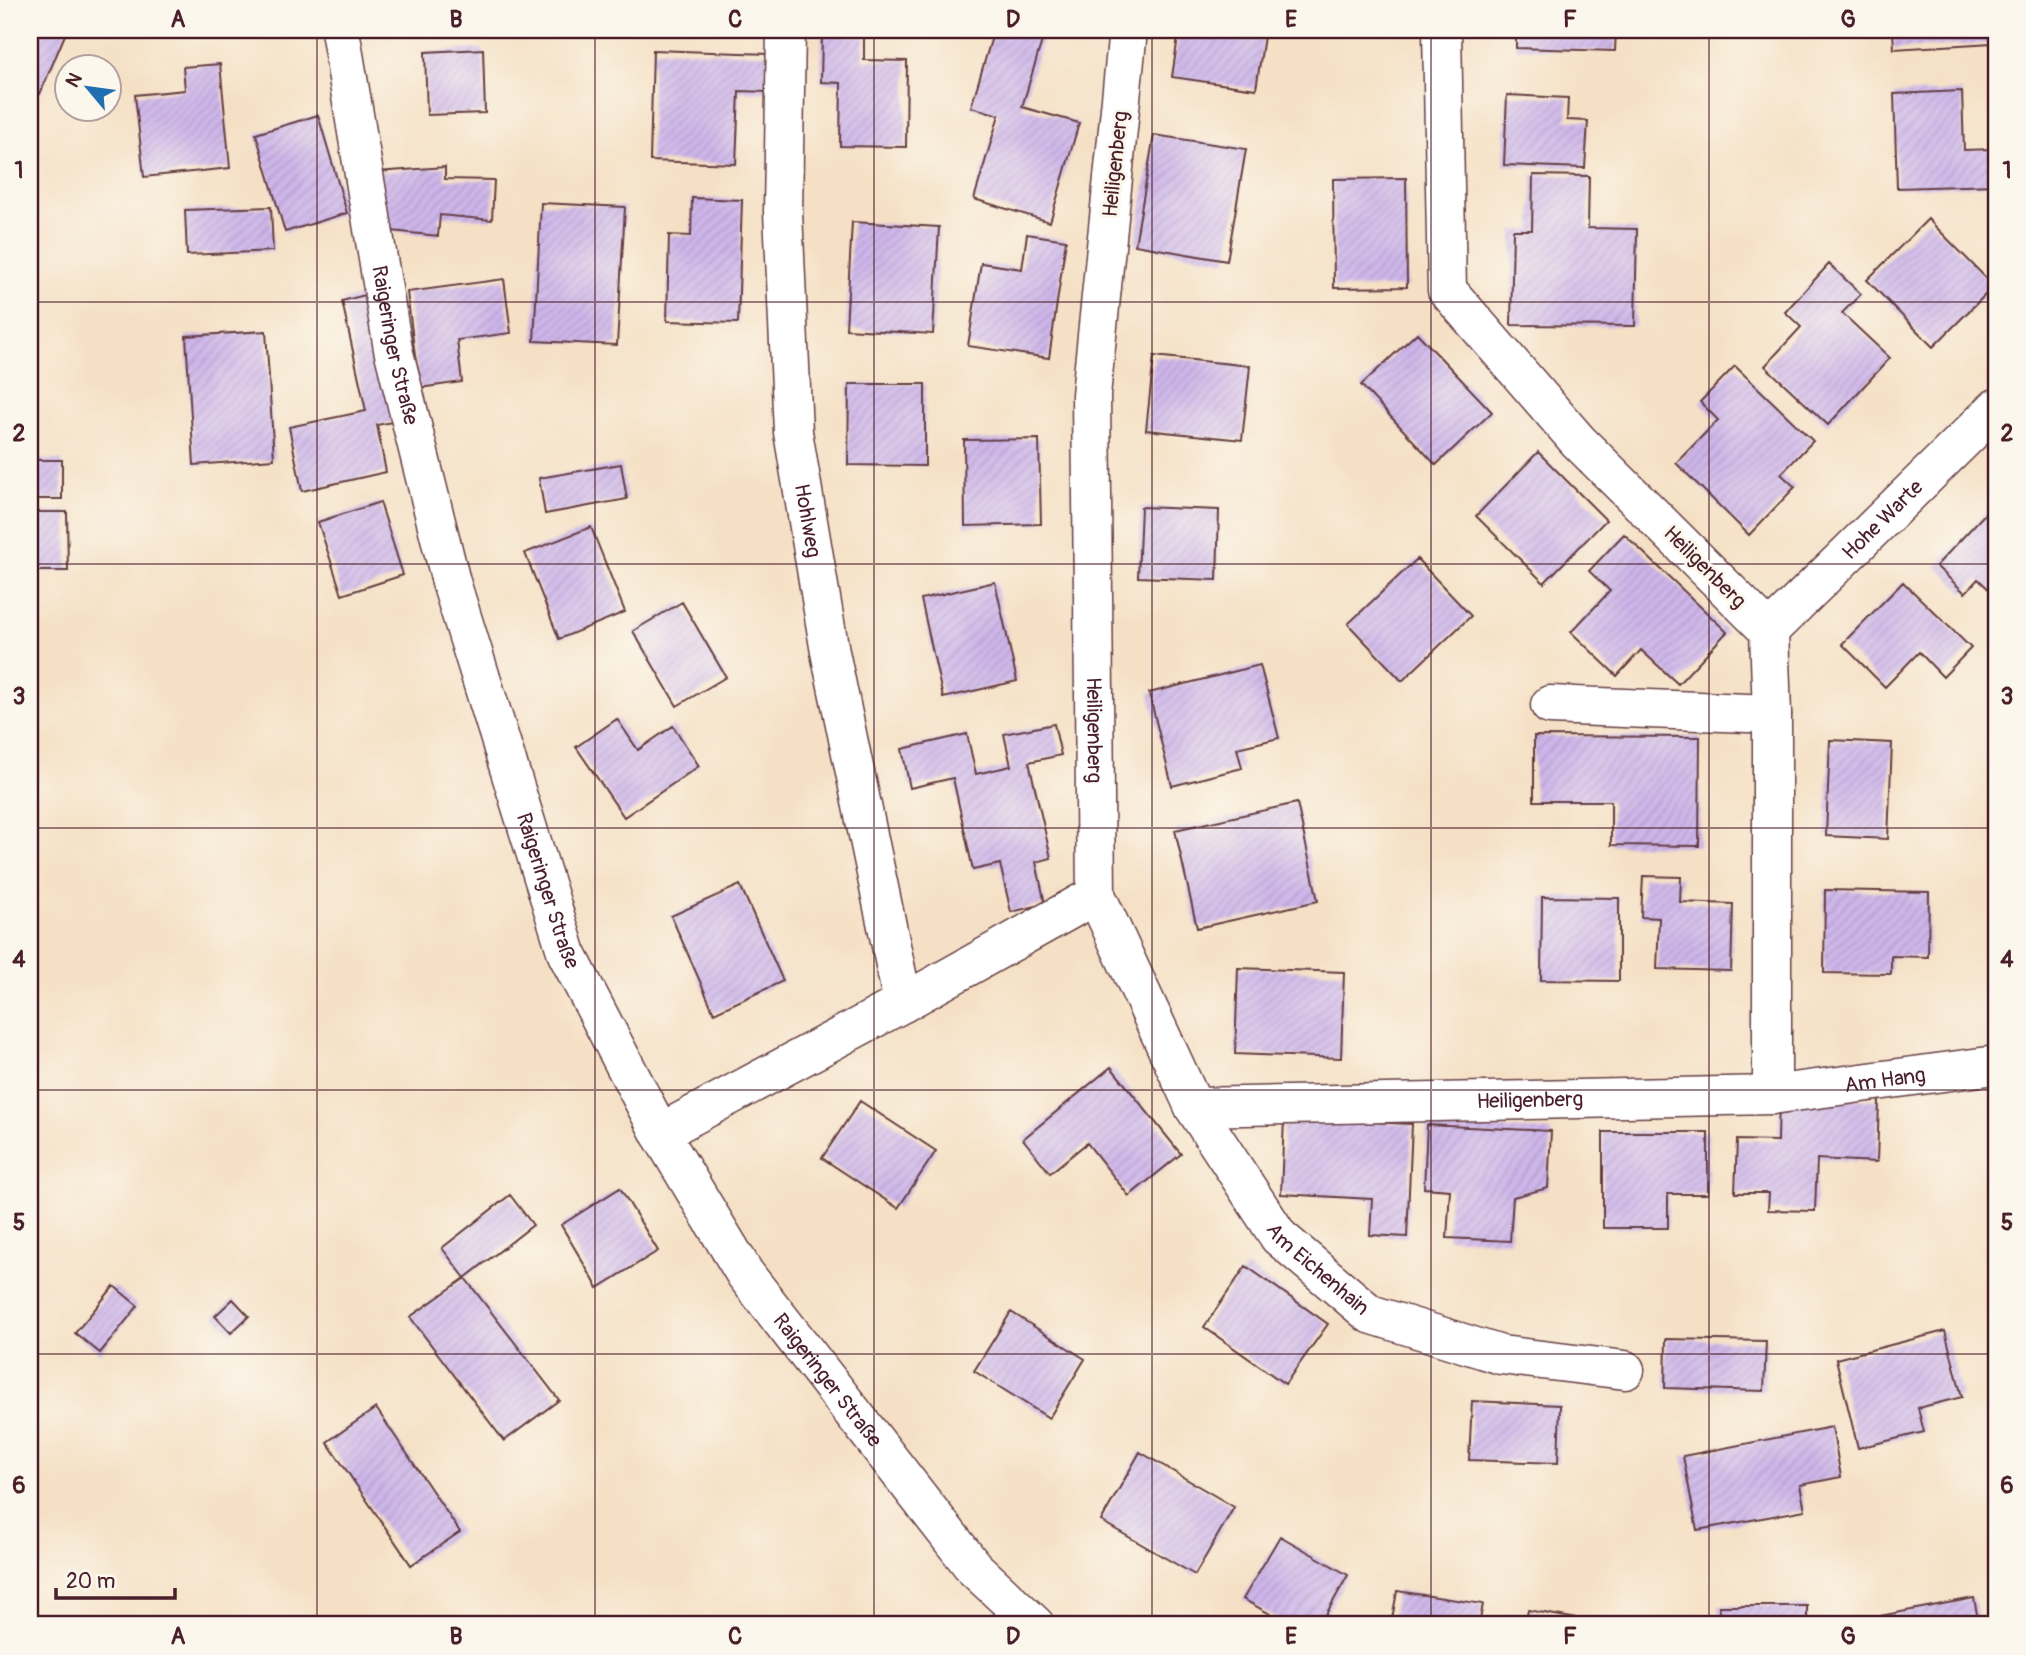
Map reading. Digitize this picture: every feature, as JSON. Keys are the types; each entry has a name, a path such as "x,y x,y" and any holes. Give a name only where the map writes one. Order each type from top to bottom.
{"street":[{"name":"Raigeringer Straße","path":"340,30 393,349 451,582 566,954 660,1133 744,1274 974,1568 1035,1625"},
{"name":"Hohlweg","path":"786,30 783,212 793,432 830,652 903,1003"},
{"name":"Heiligenberg","path":"1128,30 1091,395 1096,895 1194,1107 1772,1095"},
{"name":"Heiligenberg","path":"1442,30 1447,290 1578,440 1769,631"},
{"name":"Hohe Warte","path":"1769,631 1996,408"},
{"path":"1769,631 1772,714 1772,1095"},
{"path":"1550,705 1772,714"},
{"path":"660,1133 903,1003 1096,895"},
{"name":"Am Hang","path":"1772,1095 1996,1065"},
{"name":"Am Eichenhain","path":"1194,1107 1279,1237 1370,1314 1501,1355 1625,1370"}],"building":[{"path":"30,30 67,30 58,52 52,52 52,66 40,94 30,90"},
{"path":"994,30 1029,30 1044,34 1022,107 1079,123 1050,222 974,199 999,115 971,107"},
{"path":"1179,30 1265,30 1256,89 1172,77"},
{"path":"1516,30 1616,30 1615,51 1516,48"},
{"path":"1893,30 1992,30 1992,43 1894,49"},
{"path":"822,35 864,36 864,60 907,61 906,147 840,146 841,83 821,82"},
{"path":"483,49 485,113 427,115 425,52"},
{"path":"653,50 769,54 768,92 739,91 736,164 650,161"},
{"path":"220,64 230,168 144,177 135,95 185,90 183,67"},
{"path":"1962,91 1964,150 1995,149 1996,185 1897,188 1894,94"},
{"path":"1507,95 1568,98 1567,120 1588,121 1585,168 1504,165"},
{"path":"318,115 347,213 285,232 256,134"},
{"path":"1154,135 1246,149 1227,261 1135,245"},
{"path":"445,167 445,179 494,180 492,220 440,215 438,236 383,230 377,172"},
{"path":"1533,175 1589,176 1588,228 1637,229 1635,326 1511,325 1513,230 1532,230"},
{"path":"1406,178 1407,287 1334,288 1333,179"},
{"path":"692,198 742,200 738,323 667,321 669,235 691,236"},
{"path":"541,203 625,207 617,345 534,341"},
{"path":"271,207 273,251 187,255 185,210"},
{"path":"1928,219 1987,279 1996,269 1996,288 1994,286 1933,347 1867,280"},
{"path":"852,222 939,227 933,334 846,329"},
{"path":"1027,234 1066,240 1049,358 968,346 981,263 1022,269"},
{"path":"1829,264 1861,294 1842,313 1890,358 1828,425 1765,366 1801,327 1785,312"},
{"path":"504,279 511,333 457,340 462,382 419,388 407,292"},
{"path":"365,295 392,422 377,425 386,472 302,491 289,427 366,411 342,301"},
{"path":"266,331 274,459 194,465 186,336"},
{"path":"1417,333 1492,412 1436,465 1361,385"},
{"path":"1154,356 1250,366 1242,440 1146,430"},
{"path":"1735,366 1813,441 1781,474 1795,487 1749,535 1676,463 1718,420 1700,402"},
{"path":"849,384 925,384 925,466 848,465"},
{"path":"1039,439 1041,524 965,526 964,440"},
{"path":"1538,452 1606,520 1544,583 1476,516"},
{"path":"30,460 62,460 62,499 30,499"},
{"path":"621,464 627,499 545,514 539,478"},
{"path":"380,502 403,575 342,595 318,522"},
{"path":"1996,502 1996,596 1978,579 1965,593 1936,566"},
{"path":"1141,507 1219,510 1217,580 1138,577"},
{"path":"30,512 67,512 68,571 30,571"},
{"path":"591,527 625,612 559,639 525,553"},
{"path":"1624,534 1727,632 1678,684 1641,650 1617,676 1571,632 1610,591 1589,571"},
{"path":"1417,559 1471,616 1402,681 1348,624"},
{"path":"995,582 1017,681 943,698 921,599"},
{"path":"1903,582 1971,648 1943,677 1919,652 1885,687 1842,644"},
{"path":"682,602 726,677 677,706 633,631"},
{"path":"1260,665 1279,738 1237,748 1242,768 1172,786 1149,693"},
{"path":"617,719 638,750 673,726 699,766 624,817 576,747"},
{"path":"1054,724 1061,755 1029,762 1051,858 1036,862 1045,904 1011,912 1000,864 973,870 953,778 910,788 902,749 967,734 976,774 1011,766 1004,734"},
{"path":"1534,736 1700,737 1699,846 1611,845 1611,801 1534,801"},
{"path":"1830,740 1892,743 1888,839 1826,836"},
{"path":"1297,803 1318,901 1197,928 1175,830"},
{"path":"1643,876 1681,877 1680,902 1733,904 1731,971 1657,969 1659,918 1641,917"},
{"path":"740,885 783,981 714,1013 671,916"},
{"path":"1825,890 1929,892 1928,957 1891,956 1891,974 1824,973"},
{"path":"1542,897 1619,898 1619,981 1541,980"},
{"path":"1238,968 1344,972 1341,1058 1235,1054"},
{"path":"1111,1067 1181,1154 1129,1196 1087,1143 1050,1173 1023,1139"},
{"path":"1779,1096 1879,1100 1877,1162 1817,1159 1815,1211 1768,1210 1769,1193 1735,1193 1737,1140 1778,1141"},
{"path":"860,1101 936,1151 898,1208 822,1158"},
{"path":"1284,1118 1412,1124 1407,1237 1370,1235 1372,1199 1281,1194"},
{"path":"1427,1125 1551,1131 1548,1188 1513,1197 1510,1241 1447,1238 1450,1190 1424,1188"},
{"path":"1603,1132 1708,1132 1708,1194 1668,1194 1668,1228 1603,1228"},
{"path":"620,1188 658,1251 598,1288 561,1225"},
{"path":"510,1195 533,1225 465,1278 442,1248"},
{"path":"1246,1266 1328,1324 1285,1384 1204,1327"},
{"path":"465,1278 559,1400 504,1441 410,1317"},
{"path":"114,1286 138,1306 100,1353 75,1333"},
{"path":"233,1299 249,1316 231,1333 215,1316"},
{"path":"1011,1312 1085,1359 1049,1418 974,1371"},
{"path":"1945,1331 1962,1397 1918,1408 1924,1432 1858,1448 1836,1359"},
{"path":"1666,1339 1766,1341 1764,1391 1665,1388"},
{"path":"1472,1401 1560,1405 1558,1463 1469,1460"},
{"path":"376,1408 460,1532 411,1565 327,1442"},
{"path":"1832,1427 1841,1477 1800,1485 1805,1510 1697,1530 1683,1456"},
{"path":"1140,1452 1234,1507 1195,1575 1101,1521"},
{"path":"1280,1536 1348,1575 1320,1625 1290,1625 1243,1599"},
{"path":"1397,1591 1483,1604 1479,1625 1391,1625"},
{"path":"1974,1598 1979,1625 1882,1625 1880,1616"},
{"path":"1719,1606 1807,1606 1807,1625 1719,1625"},
{"path":"1528,1610 1604,1624 1525,1625"}]}
